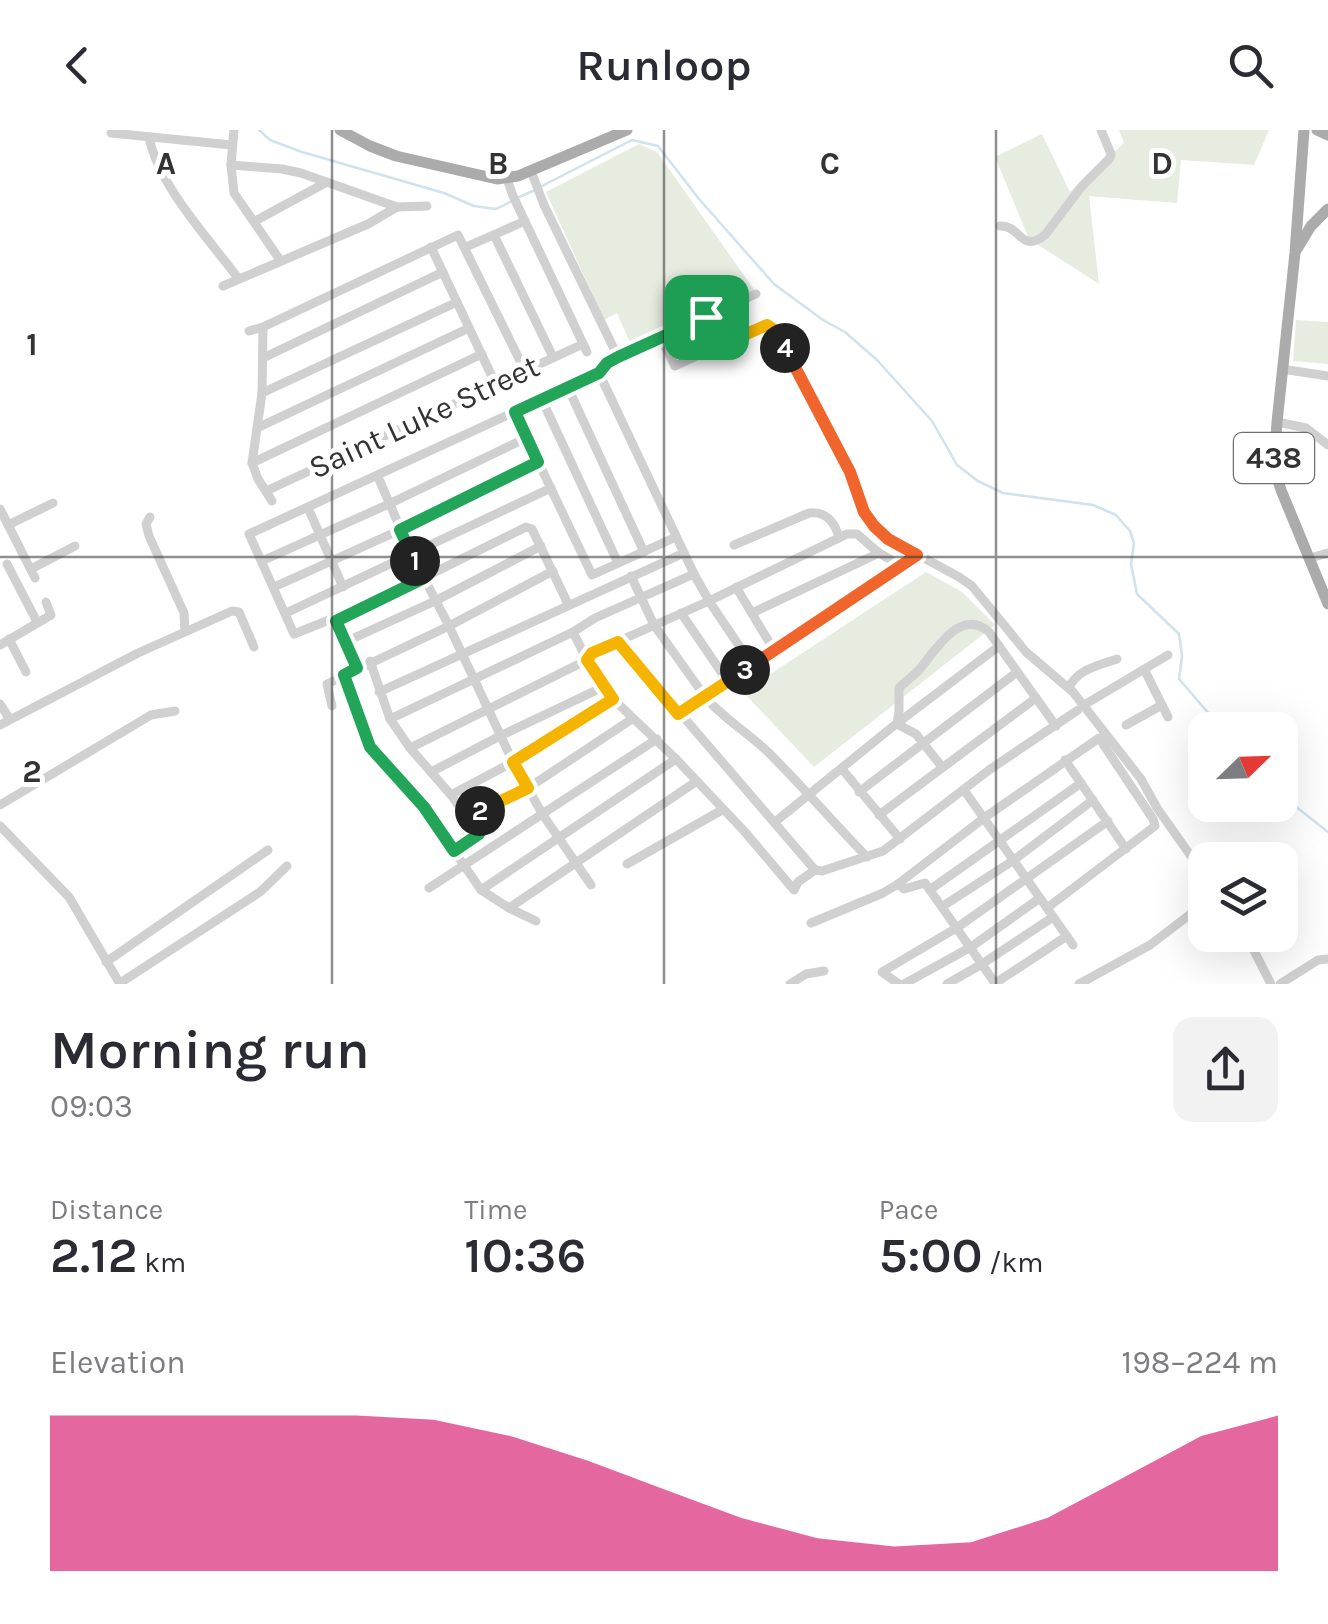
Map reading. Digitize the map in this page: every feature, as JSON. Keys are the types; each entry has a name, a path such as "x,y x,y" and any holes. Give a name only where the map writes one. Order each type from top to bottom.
{"main road":[{"path":"340,130 396,156 488,178 530,172 626,130"},
{"path":"1295,253 1304,130"},
{"path":"1317,130 1328,136"},
{"name":"438","path":"1328,209 1311,226 1295,253 1274,456 1276,475 1328,604"}],"street":[{"path":"234,130 234,193 280,260"},
{"path":"1000,226 1010,227 1030,242 1045,235 1082,186 1110,158 1101,130"},
{"path":"111,133 232,145"},
{"path":"149,137 167,182 238,278"},
{"path":"231,165 282,169 397,207 427,206"},
{"path":"530,172 618,357"},
{"path":"466,248 522,216 507,178"},
{"path":"254,221 327,182"},
{"path":"223,286 368,224 397,207"},
{"name":"Saint Luke Street","path":"266,491 553,357 585,348 522,216"},
{"path":"494,235 553,357"},
{"path":"250,331 458,236 525,371"},
{"path":"432,246 496,385"},
{"path":"263,358 443,272"},
{"path":"568,604 532,529 526,527 336,621 329,620 294,634 249,534 568,388 599,373 618,357 756,294"},
{"path":"262,393 458,302"},
{"path":"706,317 719,346"},
{"path":"662,338 675,366 763,325 777,332 874,526 888,539 972,586 1026,652 1069,688 1141,779 1188,851"},
{"path":"263,327 262,393 252,463 272,501"},
{"path":"257,428 469,328"},
{"path":"252,463 482,354"},
{"path":"1282,368 1328,376"},
{"path":"599,373 694,574 752,666"},
{"path":"568,388 644,552"},
{"path":"542,400 618,563"},
{"path":"515,412 592,575 676,537"},
{"path":"1277,422 1306,428 1328,444"},
{"path":"262,561 526,438"},
{"path":"274,588 538,462"},
{"path":"378,476 400,530 513,762 591,885"},
{"path":"286,612 551,488"},
{"path":"8,525 54,502"},
{"path":"308,508 343,587"},
{"path":"0,509 33,574 74,546"},
{"path":"734,546 818,512 831,519 839,538"},
{"path":"150,516 146,524 149,536 184,613 185,632"},
{"path":"410,748 587,660 592,653 847,534 857,534 900,566"},
{"path":"345,642 541,546"},
{"path":"752,613 879,553"},
{"path":"1310,558 1328,553"},
{"path":"379,692 684,554"},
{"path":"678,714 917,555"},
{"path":"7,564 38,622"},
{"path":"332,706 327,684 553,571"},
{"path":"390,719 694,574"},
{"path":"631,576 654,626 714,708 748,732 867,857"},
{"path":"736,587 774,650"},
{"path":"26,672 5,642 51,615 46,602"},
{"path":"0,704 4,722 185,632 236,611 254,647"},
{"path":"681,613 728,682"},
{"path":"336,621 357,668"},
{"path":"896,724 899,688 946,636 972,623 980,624 999,646 1056,726"},
{"path":"573,632 613,699 676,759 794,890 798,882 815,870"},
{"path":"618,642 815,870 822,872 883,851 1081,708 1168,655"},
{"path":"775,822 999,646"},
{"path":"1069,688 1078,675 1117,659"},
{"path":"370,662 390,719 479,834 454,851"},
{"path":"1145,671 1168,717"},
{"path":"859,792 1017,672"},
{"path":"344,675 370,747 424,807 481,890 536,921"},
{"path":"431,772 603,687"},
{"path":"879,814 1036,698"},
{"path":"451,795 513,762 613,699"},
{"path":"1126,725 1162,705"},
{"path":"0,806 150,715 175,711"},
{"path":"467,816 528,788 632,719"},
{"path":"896,724 925,743 942,766"},
{"path":"810,923 884,893 1099,738 1155,822 1152,828 982,964 947,984"},
{"path":"429,888 657,739"},
{"path":"481,890 676,759"},
{"path":"1065,760 1126,849"},
{"path":"842,768 900,839"},
{"path":"508,908 696,782"},
{"path":"930,889 1081,783"},
{"path":"898,884 904,888 924,882 995,984 1070,940 964,790"},
{"path":"943,906 1014,860 1093,800"},
{"path":"627,864 722,810"},
{"path":"1040,898 971,947 899,984 882,972 958,927 1108,821"},
{"path":"0,826 69,897 120,983 260,892 287,866"},
{"path":"106,962 268,850"},
{"path":"1079,984 1150,945 1188,916"},
{"path":"1254,952 1269,981 1254,984"},
{"path":"1280,984 1322,958 1328,959"},
{"path":"790,984 806,974 824,971"}],"shaded area":[{"path":"1119,130 1269,130 1254,165 1181,160 1177,203 1089,196 1099,284 1029,239 995,157 1042,134 1070,192 1124,143"},
{"path":"639,144 657,152 755,291 632,347 617,313 604,320 546,192"},
{"path":"1296,320 1328,322 1328,364 1293,361"},
{"path":"926,572 962,592 995,625 814,767 743,692"}],"waterway":[{"path":"259,130 270,140 302,152 444,193 474,206 496,209 510,202"},
{"path":"540,187 632,140 658,146 774,284 845,332 877,360 932,421 957,465 1003,493 1093,505 1116,515 1130,531 1134,543 1131,564 1137,594 1179,634 1179,679 1207,712"},
{"path":"517,198 533,191"},
{"path":"1298,808 1328,832"}],"route":[{"path":"706,317 719,346 763,325 777,332 850,472 864,512 888,539 917,555 678,714 618,642 592,653 587,660 613,699 513,762 528,788 467,816 479,834 454,851 424,807 370,747 344,675 357,668 336,621 424,578 400,530 538,462 515,412 599,373 618,357 706,317"}]}
